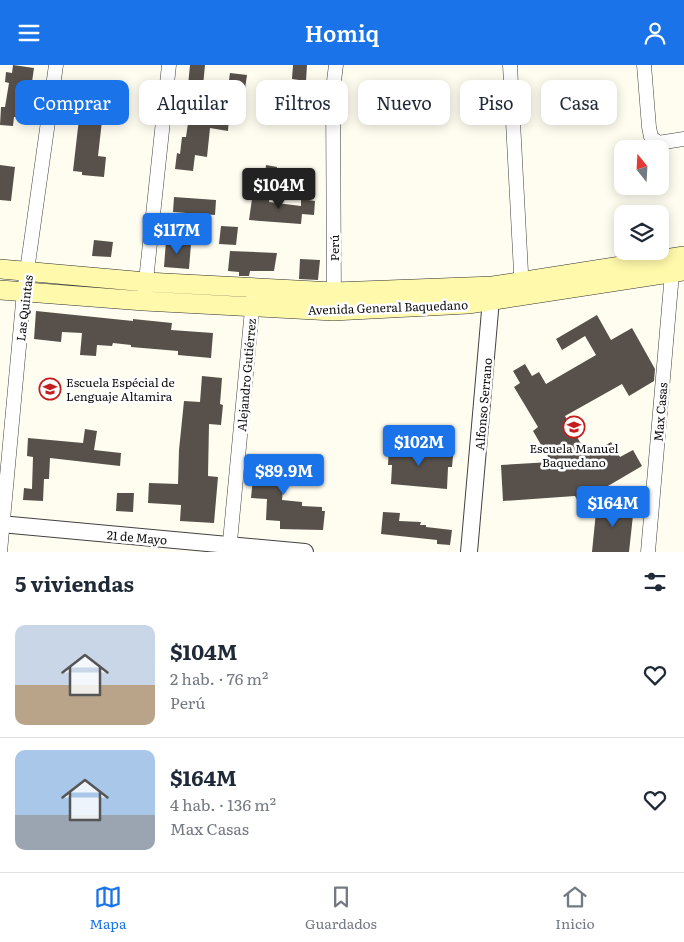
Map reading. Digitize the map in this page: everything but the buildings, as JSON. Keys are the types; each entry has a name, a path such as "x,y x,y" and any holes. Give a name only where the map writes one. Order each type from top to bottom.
{"main road":[{"name":"Avenida General Baquedano","path":"0,269 146,281 334,292 492,294 684,256"},
{"name":"Avenida General Baquedano","path":"522,289 678,272"},
{"name":"Avenida General Baquedano","path":"0,290 252,308 333,311 468,304 492,294"}],"street":[{"name":"Las Quintas","path":"0,552 24,293 56,65"},
{"path":"144,301 169,65"},
{"name":"Perú","path":"333,311 333,89 336,65"},
{"path":"510,65 522,289"},
{"path":"644,65 651,137 658,143 684,139"},
{"name":"Max Casas","path":"648,552 678,272"},
{"name":"Alejandro Gutiérrez","path":"229,549 254,287"},
{"name":"Alfonso Serrano","path":"469,552 492,294"},
{"name":"21 de Mayo","path":"1,525 229,549 305,552"}],"place":[{"name":"Escuela Espécial de Lenguaje Altamira","path":"50,389"},
{"name":"Escuela Manuel Baquedano","path":"574,427"}]}
